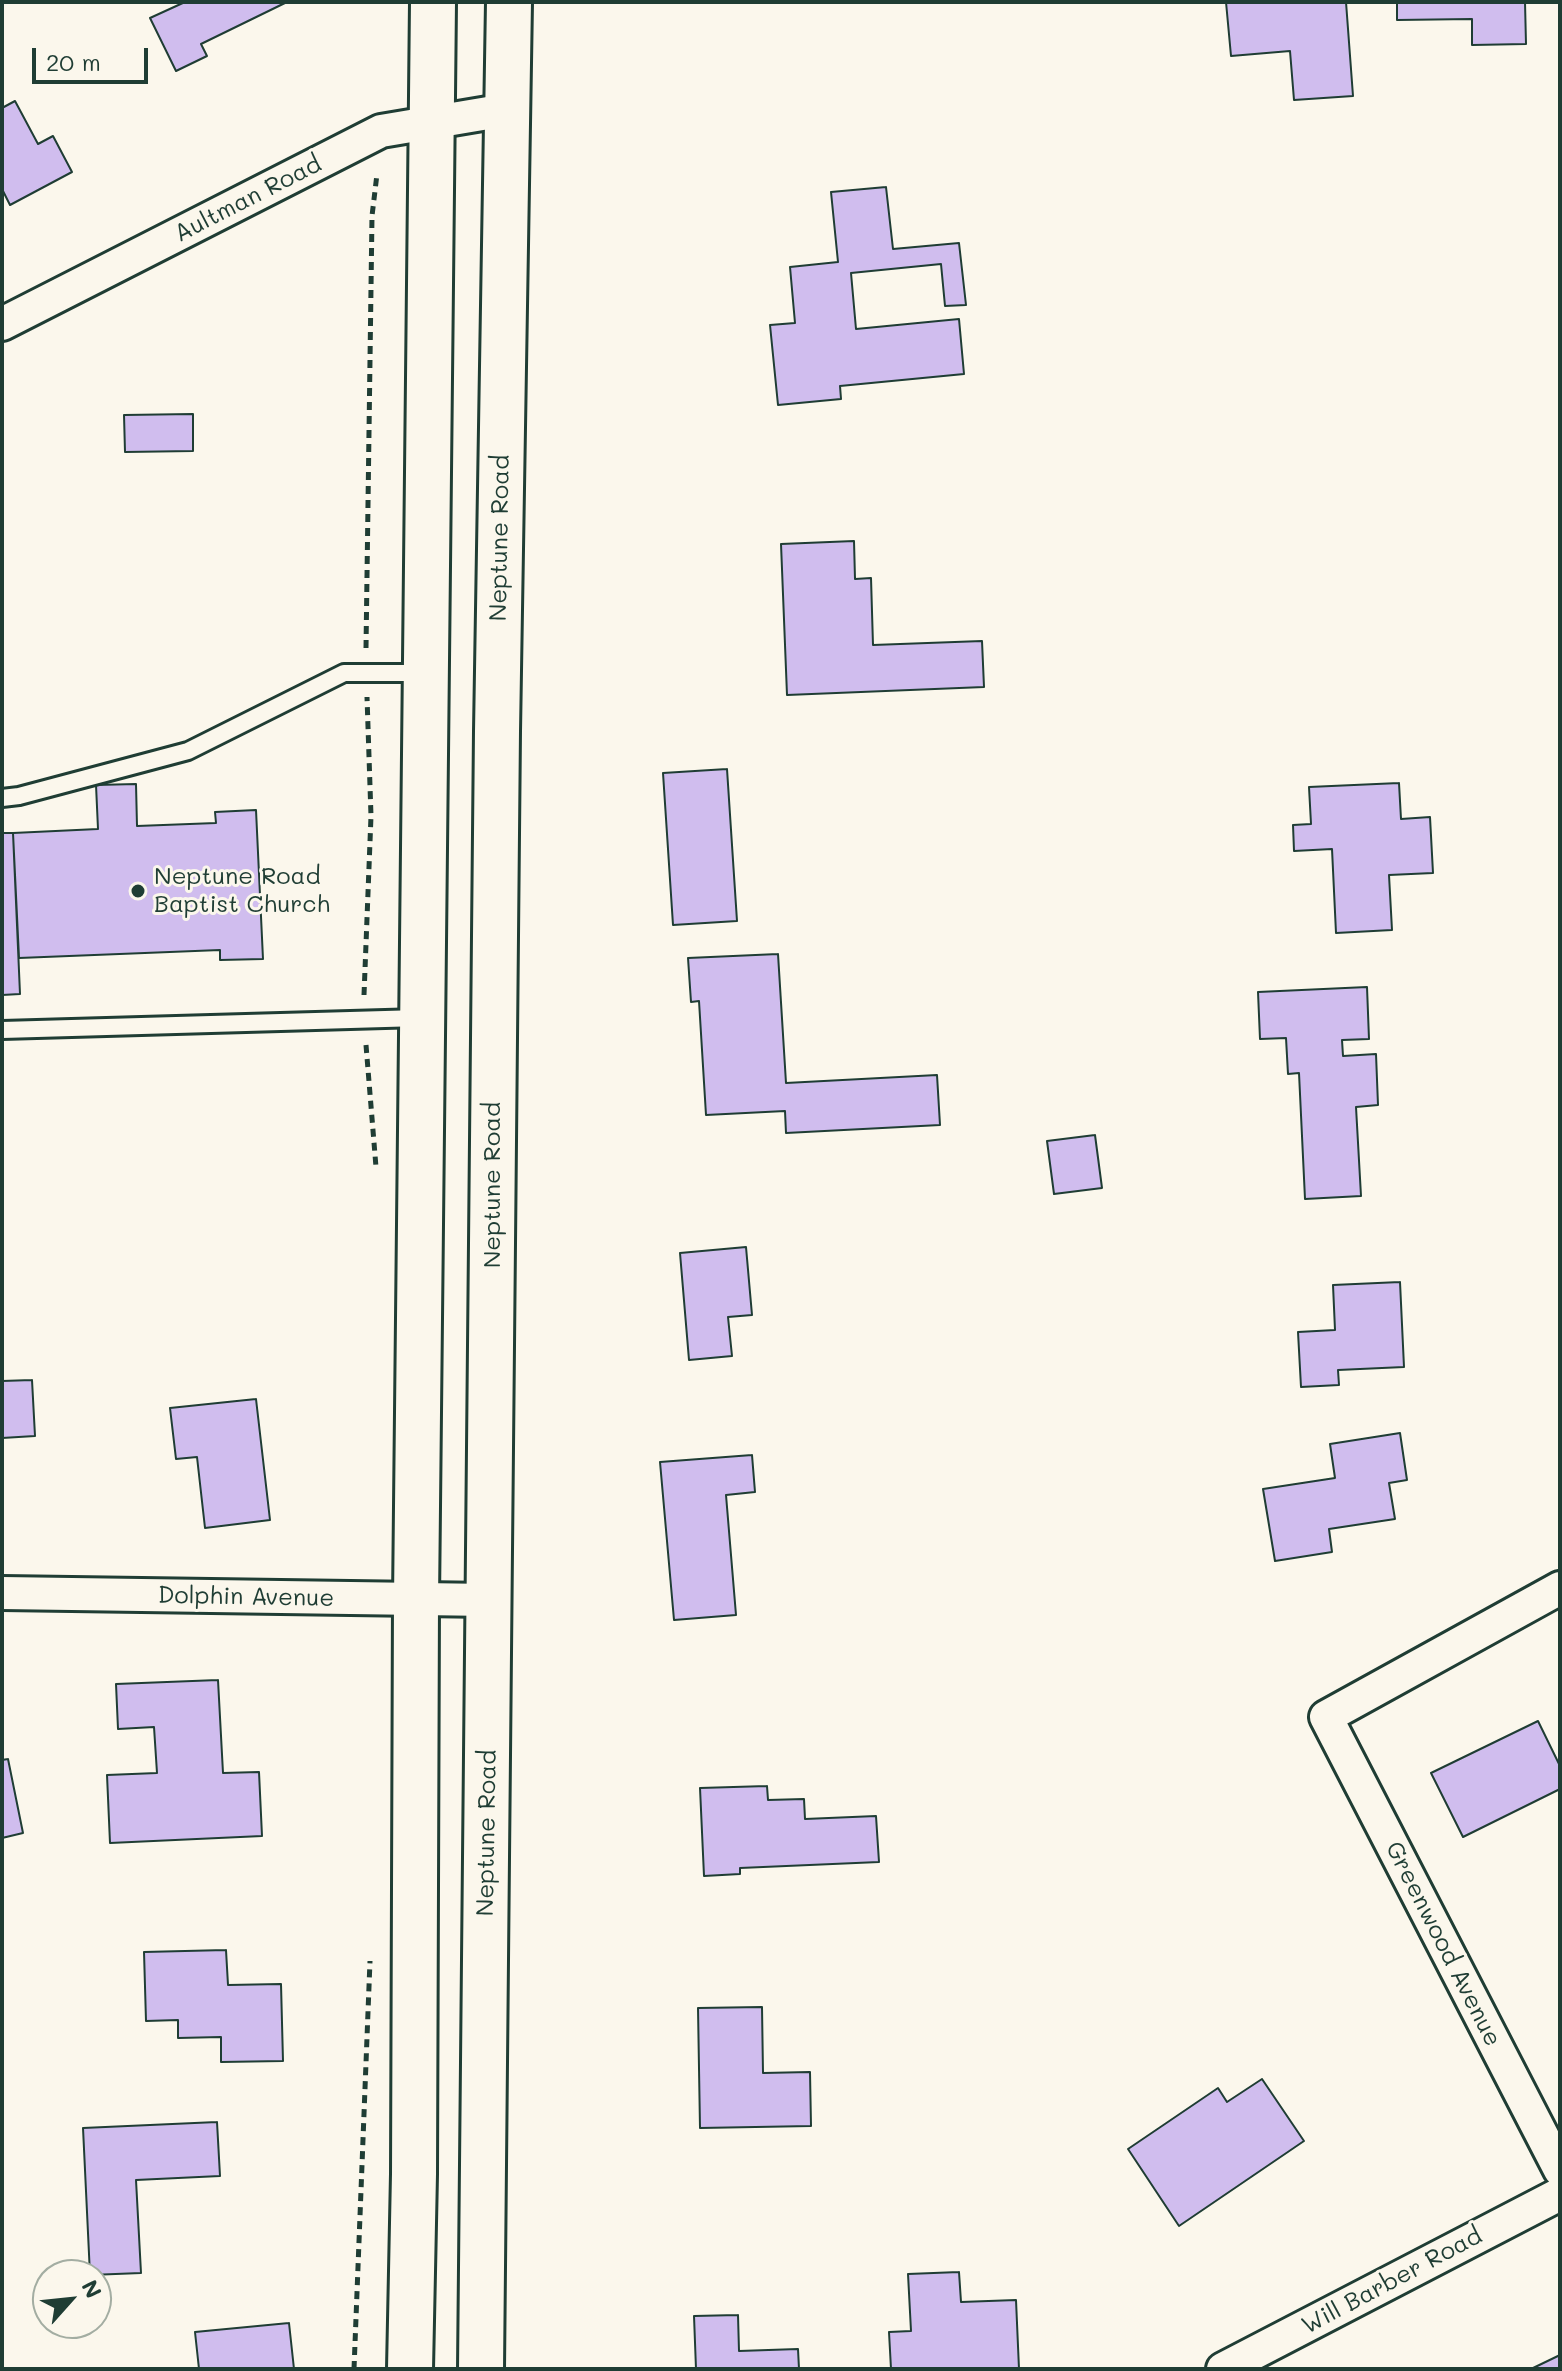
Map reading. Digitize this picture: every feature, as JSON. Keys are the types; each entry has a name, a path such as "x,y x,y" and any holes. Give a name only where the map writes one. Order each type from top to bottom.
{"main road":[{"path":"410,2369 415,2158 416,1600 433,2"},
{"name":"Neptune Road","path":"481,2369 497,731 509,2"}],"street":[{"name":"Aultman Road","path":"2,324 381,131 506,110"},
{"name":"Greenwood Avenue","path":"1560,1588 1326,1717 1560,2170"},
{"name":"Dolphin Avenue","path":"2,1593 490,1600"},
{"name":"Will Barber Road","path":"1223,2369 1560,2194"}],"lane":[{"path":"2,798 188,751 344,673 428,673"},
{"path":"2,1030 424,1018"}],"path":[{"path":"376,1173 364,1019 371,816 366,671 372,216 381,131"},
{"path":"354,2369 370,1955"}],"building":[{"path":"185,2 287,2 201,44 207,56 176,71 150,18"},
{"path":"1226,2 1346,2 1353,96 1294,100 1290,51 1231,56"},
{"path":"1397,2 1525,2 1526,44 1472,45 1472,19 1397,20"},
{"path":"15,101 38,144 53,136 72,172 10,205 2,189 2,108"},
{"path":"886,187 893,249 959,243 966,305 945,306 941,264 851,273 856,329 959,319 964,374 840,386 841,399 778,405 770,325 795,323 790,267 838,262 831,192"},
{"path":"193,414 193,451 125,452 124,415"},
{"path":"854,541 855,579 871,578 873,645 982,641 984,687 787,695 781,544"},
{"path":"727,769 737,921 673,925 663,773"},
{"path":"1399,783 1401,819 1430,817 1433,873 1389,875 1392,930 1336,933 1332,849 1294,851 1293,825 1311,824 1309,787"},
{"name":"Neptune Road Baptist Church","path":"136,784 137,826 216,823 215,812 256,810 263,959 220,960 220,950 19,958 13,833 98,829 96,785"},
{"path":"2,833 13,833 20,994 2,995"},
{"path":"778,954 786,1083 937,1075 940,1125 786,1133 785,1111 706,1115 699,1001 691,1002 688,958"},
{"path":"1367,987 1369,1039 1342,1040 1343,1056 1376,1054 1378,1105 1356,1107 1361,1196 1305,1199 1299,1073 1288,1074 1286,1038 1260,1039 1258,992"},
{"path":"1095,1135 1102,1188 1054,1194 1047,1141"},
{"path":"746,1247 752,1315 728,1317 732,1356 689,1360 680,1253"},
{"path":"1400,1282 1404,1367 1338,1370 1339,1385 1301,1387 1298,1332 1335,1330 1333,1285"},
{"path":"32,1380 35,1436 2,1438 2,1381"},
{"path":"256,1399 270,1520 205,1528 197,1457 176,1459 170,1408"},
{"path":"1400,1433 1407,1480 1389,1483 1395,1519 1329,1529 1332,1552 1275,1561 1263,1489 1335,1478 1330,1444"},
{"path":"752,1455 755,1492 726,1495 736,1615 674,1620 660,1462"},
{"path":"218,1680 223,1773 259,1772 262,1836 110,1843 107,1775 157,1773 154,1727 118,1729 116,1684"},
{"path":"1538,1721 1560,1766 1560,1789 1463,1837 1431,1773"},
{"path":"8,1759 23,1833 2,1838 2,1760"},
{"path":"767,1786 768,1800 804,1799 805,1819 876,1816 879,1862 740,1868 740,1874 704,1876 700,1788"},
{"path":"226,1950 228,1985 281,1984 283,2061 221,2062 221,2037 178,2038 178,2020 146,2021 144,1952"},
{"path":"762,2007 763,2073 810,2072 811,2126 700,2128 698,2008"},
{"path":"1262,2079 1304,2141 1179,2226 1128,2149 1218,2088 1227,2102"},
{"path":"217,2122 220,2176 136,2180 141,2273 112,2274 112,2259 89,2259 83,2128"},
{"path":"959,2272 961,2302 1016,2300 1019,2369 891,2369 889,2332 911,2331 908,2274"},
{"path":"738,2315 739,2351 798,2349 799,2369 696,2369 694,2316"},
{"path":"289,2323 294,2369 199,2369 195,2332"},
{"path":"1560,2355 1560,2369 1531,2369"}],"place":[{"name":"Neptune Road Baptist Church","path":"138,891"}]}
